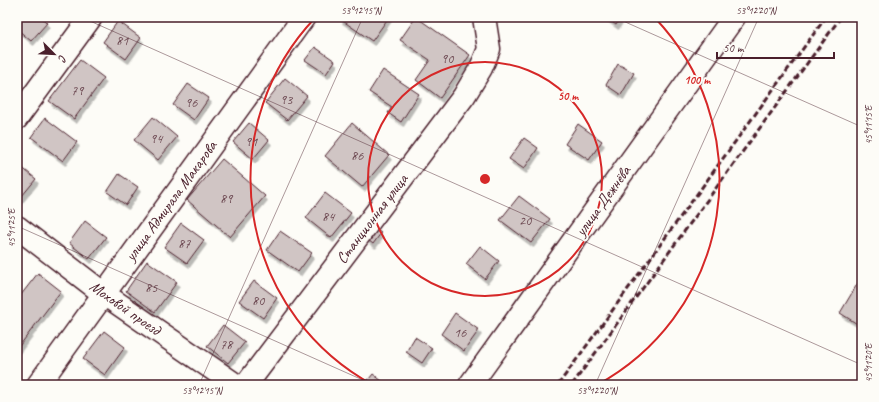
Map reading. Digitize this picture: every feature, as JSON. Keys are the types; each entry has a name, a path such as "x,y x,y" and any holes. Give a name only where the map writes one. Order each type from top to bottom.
{"street":[{"path":"17,118 91,17"},
{"name":"улица Адмирала Макарова","path":"38,385 304,17"},
{"name":"Станционная улица","path":"246,385 464,96 482,68 489,49 484,17"},
{"name":"улица Дежнёва","path":"470,385 734,17"},
{"name":"Моховой проезд","path":"17,227 104,294 236,385"}],"building":[{"path":"17,17 41,17 47,23 31,41 17,29"},
{"path":"341,17 389,17 372,41 340,19"},
{"path":"416,17 470,55 440,98 416,80 430,60 400,40"},
{"path":"605,17 621,17 616,25"},
{"path":"118,21 141,38 126,59 103,42"},
{"path":"315,47 335,61 326,74 305,60"},
{"path":"80,60 104,78 74,119 49,101"},
{"path":"618,64 634,73 621,95 606,85"},
{"path":"383,70 419,94 401,122 388,113 392,107 369,92"},
{"path":"285,78 307,96 287,120 265,103"},
{"path":"188,84 209,98 194,120 173,105"},
{"path":"153,117 177,137 158,160 134,140"},
{"path":"45,118 77,142 63,161 31,137"},
{"path":"249,123 269,140 253,159 233,142"},
{"path":"352,123 389,155 362,187 325,156"},
{"path":"578,124 602,141 589,160 565,144"},
{"path":"524,138 538,148 524,169 509,159"},
{"path":"222,159 265,196 230,237 187,200"},
{"path":"20,166 36,179 17,202 17,170"},
{"path":"119,174 138,187 126,205 107,192"},
{"path":"325,193 351,213 331,238 306,218"},
{"path":"519,196 550,219 531,243 500,220"},
{"path":"85,221 106,237 89,259 69,243"},
{"path":"181,223 204,240 187,263 164,247"},
{"path":"372,226 381,233 373,244 363,236"},
{"path":"280,231 312,253 298,272 267,250"},
{"path":"480,246 499,261 485,279 466,264"},
{"path":"147,261 177,282 155,312 126,291"},
{"path":"38,273 61,291 17,349 17,300"},
{"path":"862,276 862,327 840,313"},
{"path":"254,281 277,298 263,318 239,301"},
{"path":"455,313 479,330 464,351 441,334"},
{"path":"223,325 245,342 228,363 207,346"},
{"path":"104,331 125,347 105,375 83,359"},
{"path":"415,337 432,348 422,363 406,352"},
{"path":"373,374 387,385 364,385"}],"railway":[{"path":"558,385 826,17"},
{"path":"572,385 841,17"}]}
